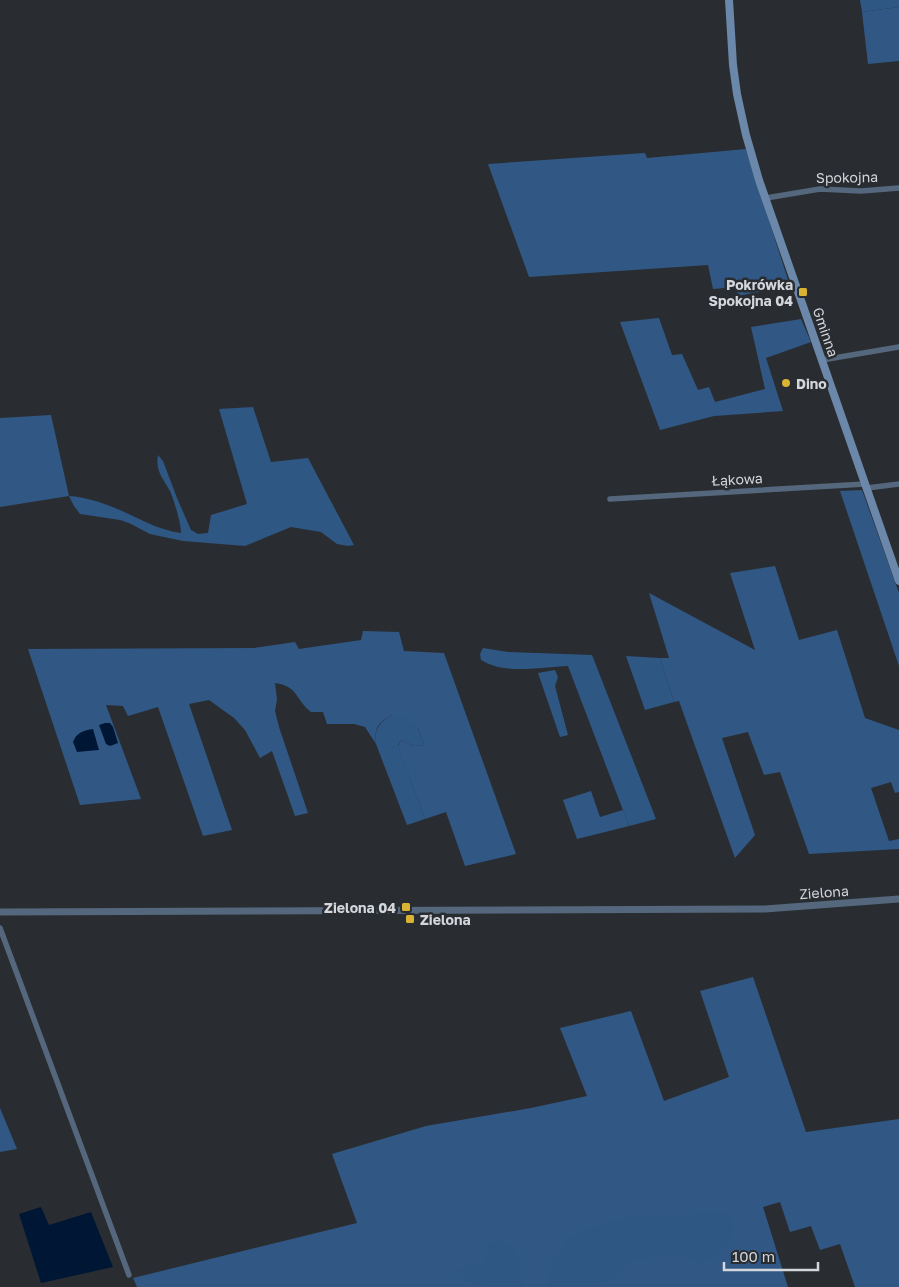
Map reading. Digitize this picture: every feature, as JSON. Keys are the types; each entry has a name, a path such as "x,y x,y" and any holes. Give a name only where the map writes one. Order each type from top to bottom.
{"main road":[{"name":"Gminna","path":"729,0 733,65 746,135 766,198 899,581"}],"street":[{"name":"Spokojna","path":"766,198 820,188 860,191 899,188"},
{"path":"822,360 899,347"},
{"name":"Łąkowa","path":"610,499 899,484"},
{"name":"Zielona","path":"0,912 765,908 899,899"},
{"path":"0,928 129,1275"}],"shaded area":[{"path":"860,0 899,0 899,7 862,12"},
{"path":"899,7 899,61 868,64 862,12"},
{"path":"746,149 790,286 738,296 736,287 713,289 708,265 529,277 488,164 645,153 647,158"},
{"path":"659,318 672,355 682,354 698,390 709,387 715,402 765,389 751,327 801,319 811,342 766,358 783,411 714,416 660,430 620,322"},
{"path":"253,407 271,462 308,458 354,545 337,544 321,532 291,527 245,546 183,541 150,534 120,520 80,514 74,506 69,496 98,502 155,526 181,533 179,518 170,491 159,470 158,455 163,461 191,530 198,534 208,533 211,515 247,504 219,409"},
{"path":"51,415 69,496 0,507 0,418"},
{"path":"862,490 899,593 899,666 840,491"},
{"path":"775,566 799,640 837,630 865,718 899,730 899,792 895,793 891,782 871,788 889,841 899,839 899,849 809,854 780,772 764,775 748,732 722,738 755,835 735,858 679,701 674,702 660,658 669,658 649,593 755,650 730,573"},
{"path":"363,631 399,632 404,651 444,653 516,854 465,866 446,812 425,819 398,746 401,740 414,746 424,745 418,728 392,715 376,729 376,744 365,727 354,724 327,724 323,712 311,712 292,690 275,683 277,699 275,711 279,727 308,813 295,816 272,751 260,758 245,730 234,718 209,700 189,704 232,830 203,836 158,707 128,716 123,706 106,705 141,799 80,805 28,649 254,648 295,642 299,649 361,640"},
{"path":"483,648 508,652 592,655 656,819 629,826 568,666 512,669 491,665 481,660 480,654"},
{"path":"626,656 660,658 674,702 645,710"},
{"path":"555,670 558,677 555,686 568,735 560,737 538,673"},
{"path":"392,715 401,715 418,728 424,745 414,746 401,740 398,745 425,819 407,825 376,744 378,726"},
{"path":"110,723 113,727 118,743 110,746 106,744 99,725"},
{"path":"93,729 99,750 77,752 73,742 76,736 84,731"},
{"path":"591,791 600,817 623,810 629,826 577,839 563,800"},
{"path":"753,977 806,1132 899,1119 899,1287 855,1287 840,1244 820,1250 811,1226 790,1232 780,1202 763,1207 788,1287 137,1287 133,1278 357,1223 332,1154 426,1126 531,1108 587,1096 560,1028 631,1011 664,1101 729,1077 700,991"},
{"path":"0,1108 17,1149 0,1152"},
{"path":"41,1207 49,1225 91,1212 113,1267 41,1283 19,1214"},
{"path":"707,1212 730,1215 734,1232 719,1254 700,1264 677,1253 638,1259 602,1284 602,1287 546,1287 552,1265 567,1238 584,1230 633,1217 684,1217"},
{"path":"498,1241 517,1253 523,1287 482,1287 479,1284 466,1281 457,1272 471,1264 485,1264 488,1253 483,1246"}],"place":[{"name":"Pokrówka Spokojna 04","path":"803,292"},
{"name":"Dino","path":"786,383"},
{"name":"Zielona 04","path":"406,907"},
{"name":"Zielona","path":"410,919"}]}
